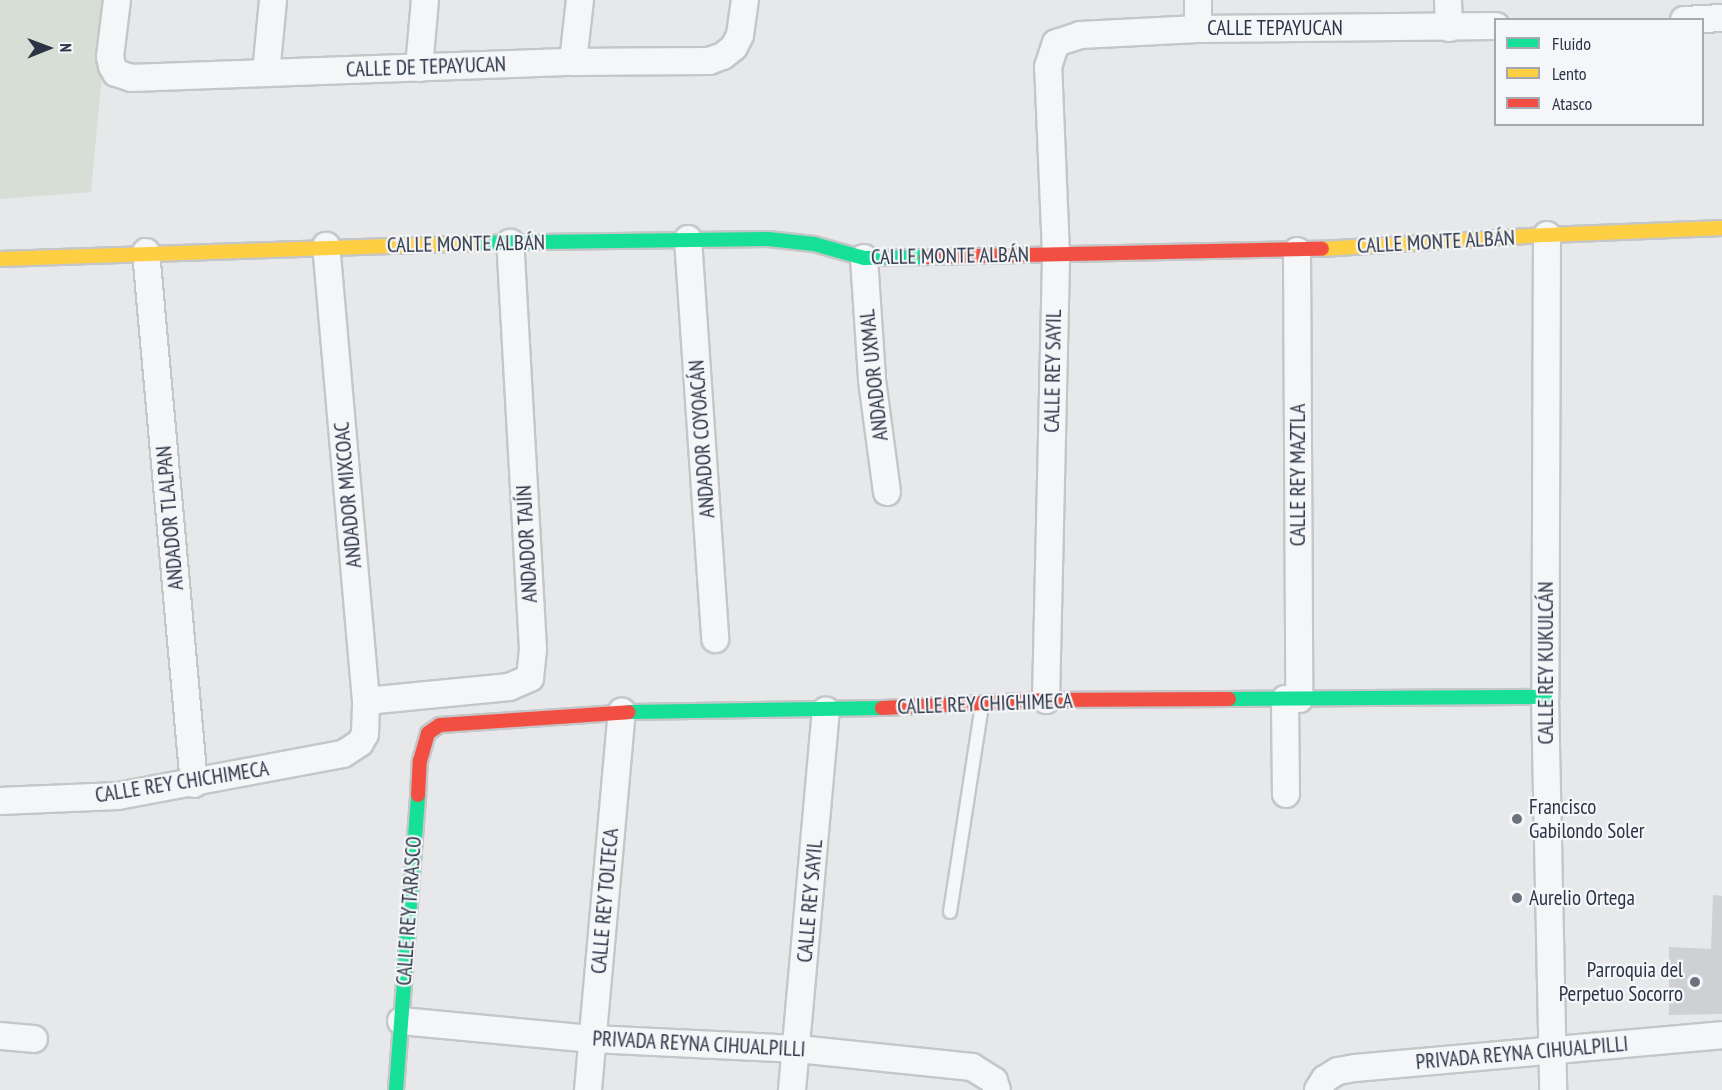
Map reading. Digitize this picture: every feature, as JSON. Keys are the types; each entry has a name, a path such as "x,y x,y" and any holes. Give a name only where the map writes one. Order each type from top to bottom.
{"street":[{"name":"CALLE DE TEPAYUCAN","path":"117,0 110,57 116,73 131,78 573,62 710,61 723,56 734,47 740,35 745,0"},
{"path":"266,73 273,0"},
{"path":"418,68 425,0"},
{"path":"573,62 580,0"},
{"path":"1198,0 1198,28"},
{"path":"1448,0 1449,28"},
{"path":"1704,19 1722,18"},
{"name":"CALLE TEPAYUCAN","path":"1056,43 1080,35 1198,28 1494,26"},
{"name":"CALLE REY SAYIL","path":"1046,700 1056,254 1048,67 1056,43"},
{"name":"CALLE MONTE ALBÁN","path":"0,259 326,246 688,239 768,239 814,244 864,258 1297,250 1547,235 1722,228"},
{"name":"CALLE REY KUKULCÁN","path":"1547,235 1545,697 1552,1090"},
{"name":"ANDADOR COYOACÁN","path":"688,239 715,639"},
{"name":"ANDADOR TAJÍN","path":"366,701 509,687 530,678 533,649 510,243"},
{"name":"ANDADOR MIXCOAC","path":"326,246 366,701 365,734 360,743"},
{"name":"CALLE REY MAZTLA","path":"1286,794 1292,699 1297,250"},
{"name":"ANDADOR TLALPAN","path":"146,252 194,784"},
{"name":"ANDADOR UXMAL","path":"864,258 872,380 887,492"},
{"name":"CALLE REY CHICHIMECA","path":"428,733 440,725 455,722 622,712 826,711 1046,700 1545,697"},
{"name":"CALLE REY SAYIL","path":"792,1090 798,1049 826,711"},
{"name":"CALLE REY TOLTECA","path":"588,1090 622,712"},
{"name":"CALLE REY TARASCO","path":"396,1090 420,761 428,733"},
{"name":"CALLE REY CHICHIMECA","path":"0,801 118,796 194,784 343,754 360,743"},
{"name":"PRIVADA REYNA CIHUALPILLI","path":"401,1021 593,1038 798,1049 972,1067 996,1085"},
{"name":"PRIVADA REYNA CIHUALPILLI","path":"1321,1085 1338,1071 1355,1068 1722,1035"},
{"path":"0,1036 34,1039"}],"lane":[{"path":"950,912 982,704"}],"shaded area":[{"path":"0,0 109,0 91,192 0,199"}],"building":[{"name":"Parroquia del Perpetuo Socorro","path":"1713,895 1722,896 1722,1014 1669,1015 1669,947 1711,949"}],"traffic: fast":[{"path":"474,243 768,239 814,244 864,258 926,257"},
{"path":"1229,699 1545,697"},
{"path":"629,712 882,708"},
{"path":"396,1090 418,795"}],"traffic: slow":[{"path":"1322,249 1547,235 1722,228"},
{"path":"0,259 474,243"}],"traffic: jam":[{"path":"926,257 1322,249"},
{"path":"882,708 1046,700 1229,699"},
{"path":"418,795 420,761 428,733 440,725 629,712"}],"place":[{"name":"Francisco Gabilondo Soler","path":"1517,819"},
{"name":"Aurelio Ortega","path":"1517,898"},
{"name":"Parroquia del Perpetuo Socorro","path":"1695,982"}]}
